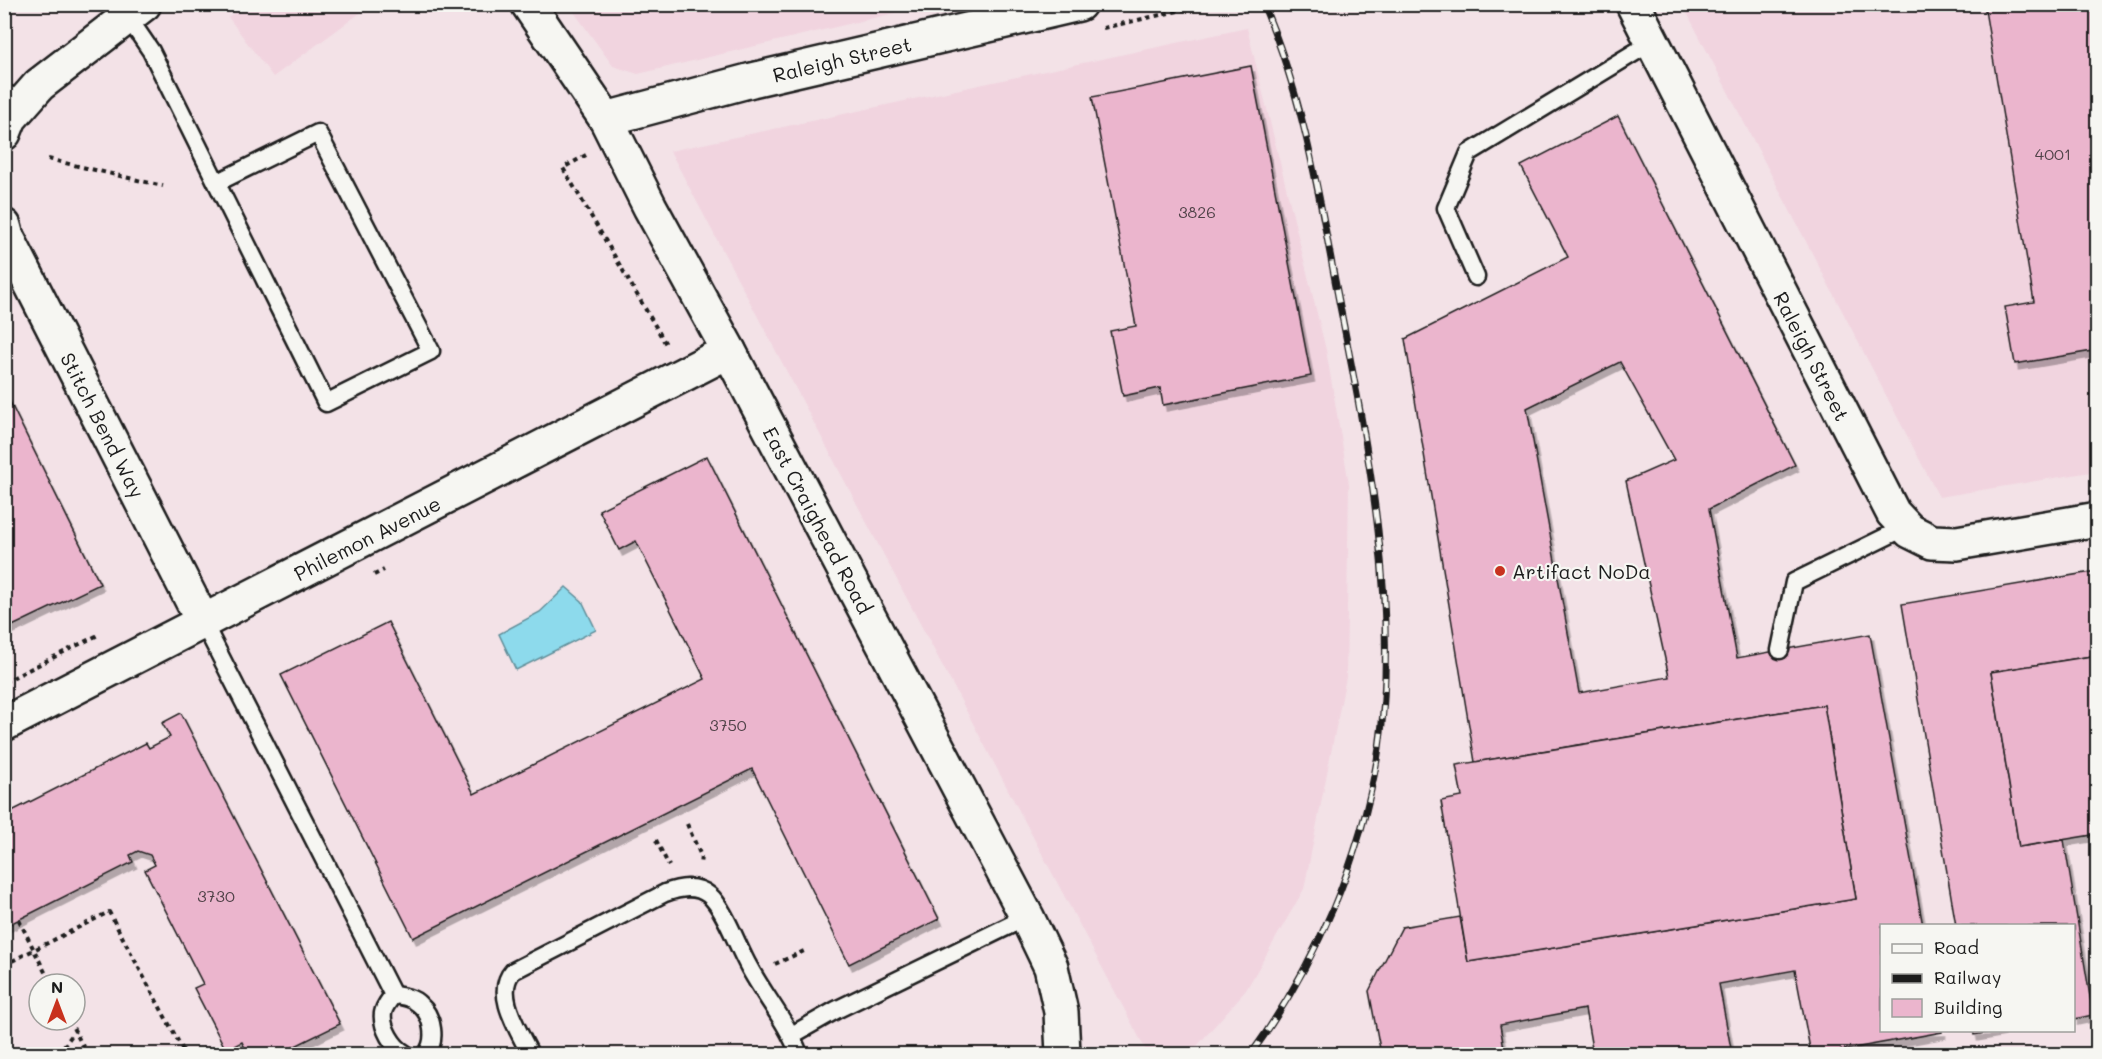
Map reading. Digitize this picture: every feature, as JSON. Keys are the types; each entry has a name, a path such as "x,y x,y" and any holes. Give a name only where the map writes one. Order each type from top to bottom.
{"street":[{"name":"East Craighead Road","path":"528,4 606,119 650,207 729,351 1027,917 1051,968 1061,1012 1063,1054"},
{"name":"Raleigh Street","path":"606,119 752,80 1079,4"},
{"name":"Raleigh Street","path":"1633,4 1893,513 1910,531 1932,542 1957,543 2097,519"},
{"path":"4,133 14,98 39,85 130,8"},
{"name":"Stitch Bend Way","path":"4,226 7,237 203,622"},
{"name":"Philemon Avenue","path":"4,724 729,351"}],"lane":[{"path":"130,8 326,404 431,351 318,133 218,182"},
{"path":"1476,277 1446,208 1469,153 1652,42"},
{"path":"1779,650 1794,582 1906,527"},
{"path":"203,622 393,995"},
{"path":"530,1054 506,1000 507,978 513,971 665,893 680,888 696,888 708,894 716,903 749,969 792,1035 799,1054"},
{"path":"792,1035 836,1010 1027,917"},
{"path":"393,995 383,1013 383,1023 394,1047 406,1054"},
{"path":"393,995 404,996 422,1006 433,1030 434,1040 426,1054"}],"path":[{"path":"595,150 563,168 661,337"},
{"path":"48,159 163,186"},
{"path":"687,824 701,856 696,888"},
{"path":"4,965 110,912 186,1054"},
{"path":"19,920 45,972"},
{"path":"58,1054 74,1032"},
{"path":"76,1032 87,1054"}],"shaded area":[{"path":"246,4 371,5 273,77 228,17"},
{"path":"569,5 928,5 638,74 613,66"},
{"path":"1683,5 2097,5 2097,471 1939,497"},
{"path":"1247,28 1326,350 1349,484 1346,677 1304,889 1246,990 1190,1054 1148,1054 670,151"}],"water":[{"path":"566,587 582,601 596,630 516,670 499,634 540,612"}],"building":[{"path":"1984,4 2098,4 2098,350 2015,364 2005,307 2034,302"},
{"path":"1251,66 1311,376 1163,405 1160,388 1123,396 1110,331 1136,326 1092,97"},
{"name":"Artifact NoDa","path":"1618,116 1795,465 1709,509 1737,658 1870,634 1923,924 1880,924 1880,1032 1942,1032 1811,1054 1795,970 1719,984 1732,1054 1593,1054 1585,1009 1500,1025 1505,1054 1381,1054 1369,991 1402,927 1460,917 1468,962 1856,899 1824,705 1475,762 1405,339 1568,257 1521,166","holes":["1620,362 1674,460 1626,481 1669,677 1579,693 1527,408"]},
{"path":"4,390 100,584 4,630"},
{"path":"707,456 939,919 849,964 752,769 413,938 281,675 388,622 474,794 705,679 636,541 619,550 599,510"},
{"path":"2098,571 2098,655 1991,672 2019,847 2064,840 2093,1015 2075,1019 2075,924 1956,924 1902,604"},
{"path":"2098,655 2098,834 2019,847 1991,672"},
{"path":"1824,705 1856,899 1468,962 1441,801 1462,797 1456,765"},
{"path":"181,713 340,1024 279,1054 248,1054 242,1042 226,1050 194,988 203,984 145,870 155,865 150,855 138,851 130,855 133,862 4,927 4,815 146,743 149,748 170,737 162,723"},
{"path":"1973,1032 1991,1032 1974,1035"}],"railway":[{"path":"1251,1054 1296,984 1316,947 1333,908 1361,830 1379,748 1384,693 1385,636 1383,579 1369,463 1324,222 1300,112 1277,39 1263,4"}],"place":[{"name":"Artifact NoDa","path":"1500,571"}]}
